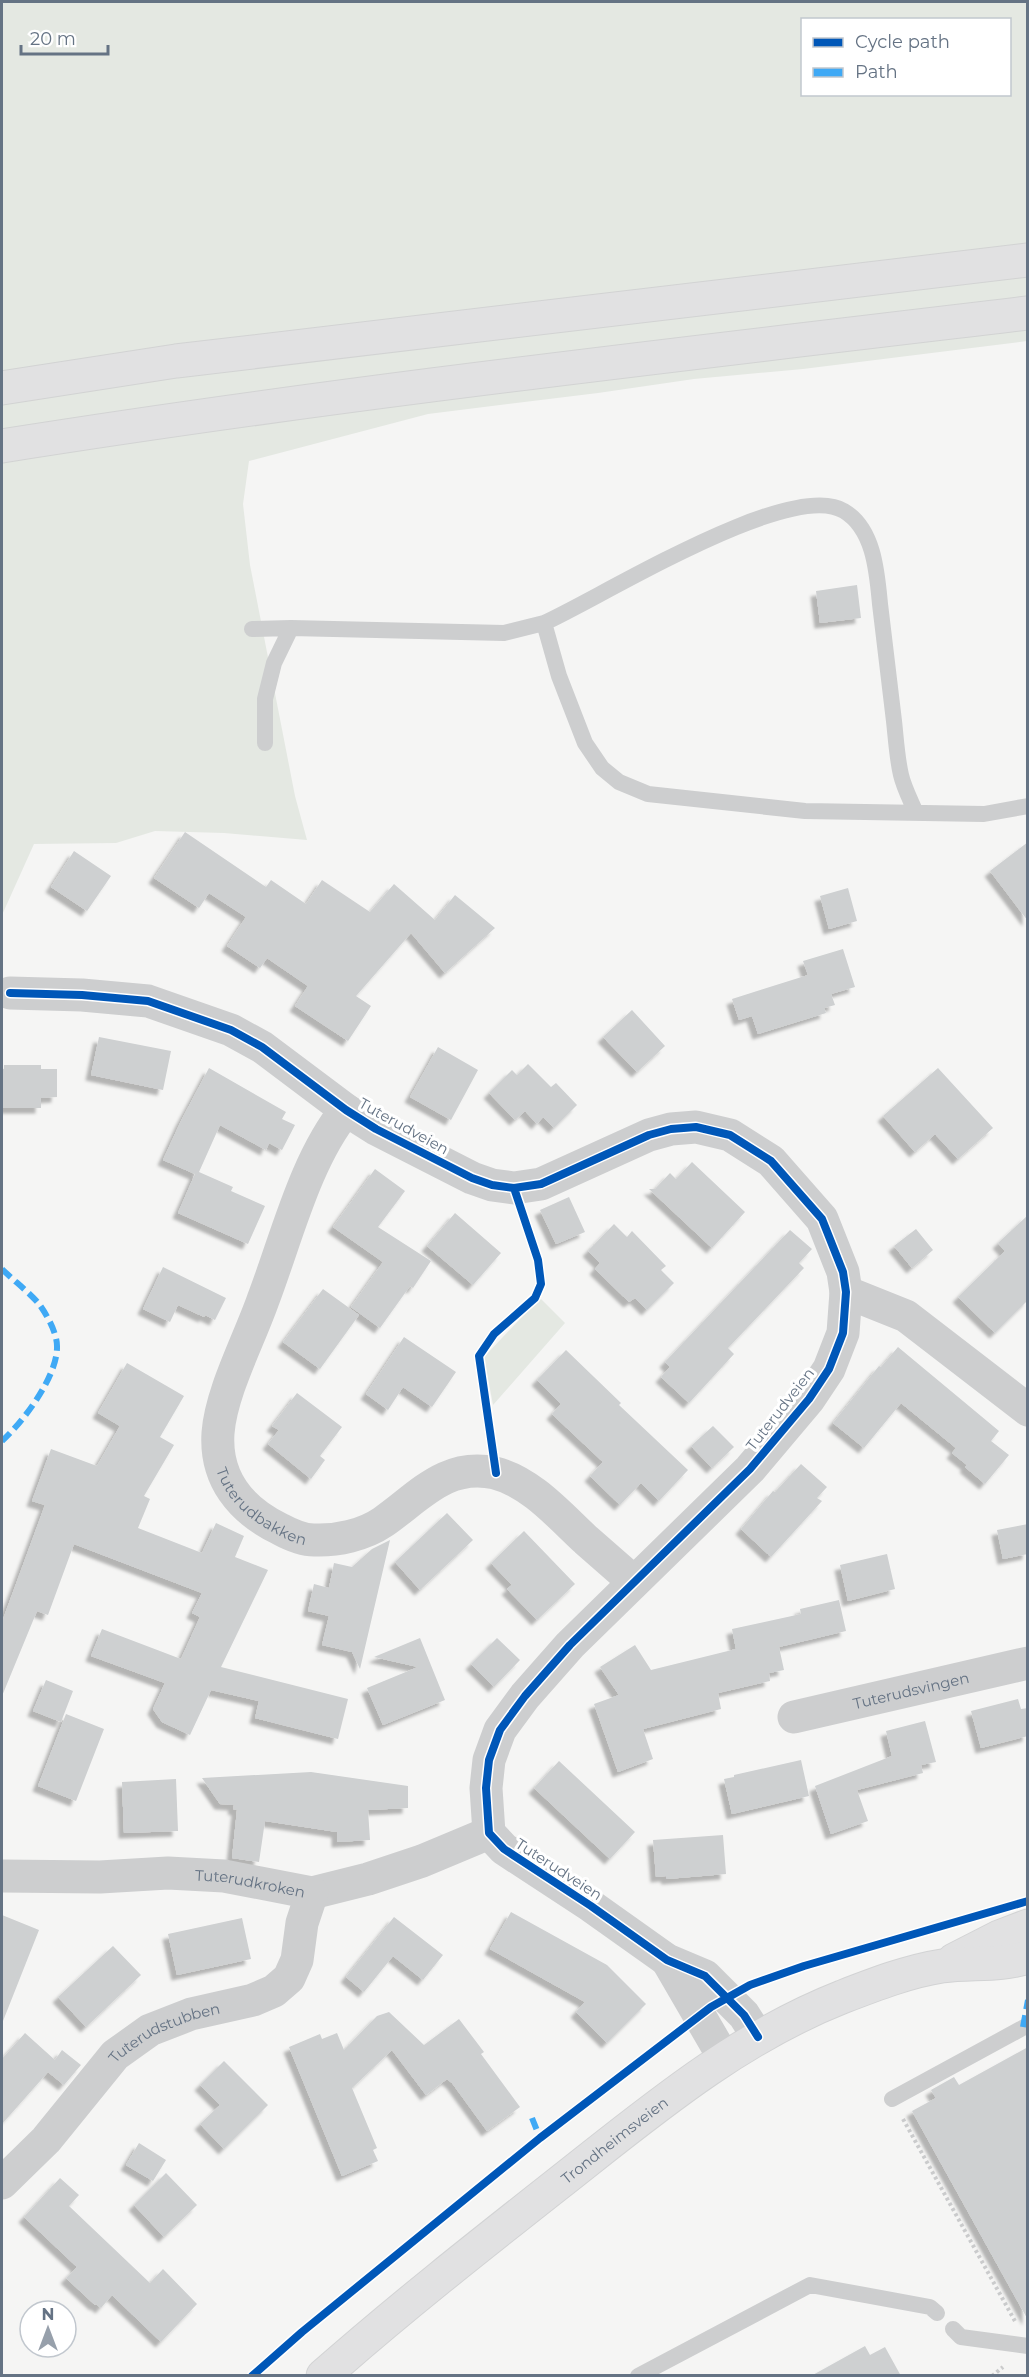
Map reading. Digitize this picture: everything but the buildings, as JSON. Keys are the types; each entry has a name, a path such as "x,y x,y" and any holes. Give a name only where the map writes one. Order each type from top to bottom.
{"main road":[{"path":"2,388 176,360 1028,260"},
{"path":"2,446 178,418 468,380 1028,313"},
{"name":"Trondheimsveien","path":"323,2376 426,2289 618,2136 724,2058 758,2037 818,2006 941,1966 999,1937 1028,1926"},
{"name":"Trondheimsveien","path":"941,1966 1005,1962 1028,1957"}],"street":[{"name":"Tuterudveien","path":"10,993 82,995 148,1001 231,1030 262,1047 346,1110 376,1129 472,1178 492,1185 514,1188 541,1184 649,1135 671,1129 696,1127 730,1135 750,1145 771,1161 822,1219 843,1272 846,1292 843,1333 828,1369 809,1399 750,1469 570,1645 525,1696 500,1730 489,1760 486,1788 489,1833 504,1849 591,1906 667,1960 705,1976 744,2015 758,2037"},
{"name":"Tuterudbakken","path":"346,1110 334,1125 309,1177 226,1394 218,1434 221,1465 226,1479 239,1500 263,1521 302,1539 317,1540 351,1536 382,1523 423,1490 449,1476 476,1472 496,1473 520,1483 556,1511 634,1582"},
{"path":"846,1292 906,1316 1028,1410"},
{"name":"Tuterudsvingen","path":"794,1716 1028,1663"},
{"name":"Tuterudkroken","path":"2,1876 100,1877 168,1873 224,1876 312,1893 422,1862 489,1833"},
{"name":"Tuterudstubben","path":"2,2183 46,2140 115,2055 150,2030 191,2014 253,2000 274,1990 289,1978 297,1960 302,1923 312,1893"},
{"name":"Tuterudveien","path":"667,1960 724,2058"}],"lane":[{"path":"252,629 504,633 544,623 728,530 786,509 826,506 841,509 862,528 870,543 880,599 901,777 916,813"},
{"path":"544,623 559,676 585,743 602,768 619,782 648,794 695,801 805,811 984,814 1028,806"},
{"path":"265,743 265,699 274,663 291,628"},
{"path":"892,2099 1028,2025"},
{"path":"638,2376 810,2285 930,2307 937,2313"},
{"path":"953,2329 961,2337 1028,2346"}],"path":[{"path":"892,2099 1005,2304"}],"shaded area":[{"path":"2,2 1027,2 1027,341 803,369 694,379 428,414 249,461 243,504 250,565 295,796 307,840 224,833 155,831 116,843 34,844 2,915"},
{"path":"540,1298 565,1323 493,1405 484,1357"}],"marked path":[{"path":"2,1269 39,1304 51,1324 57,1346 52,1371 38,1398 2,1441"},
{"path":"1023,2027 1028,2000"},
{"path":"532,2118 540,2138"}],"cycle path":[{"path":"10,993 82,995 148,1001 231,1030 262,1047 346,1110 376,1129 472,1178 492,1185 514,1188 541,1184 649,1135 671,1129 696,1127 730,1135 771,1161 822,1219 843,1272 846,1292 843,1333 829,1369 809,1399 750,1469 570,1645 525,1696 500,1730 489,1760 486,1788 489,1833 504,1849 591,1906 667,1960 705,1976 744,2015 758,2037"},
{"path":"496,1473 479,1356 494,1334 535,1298 541,1284 538,1260 514,1188"},
{"path":"252,2376 302,2332 540,2138 711,2007 750,1985 804,1966 1028,1901"}]}
